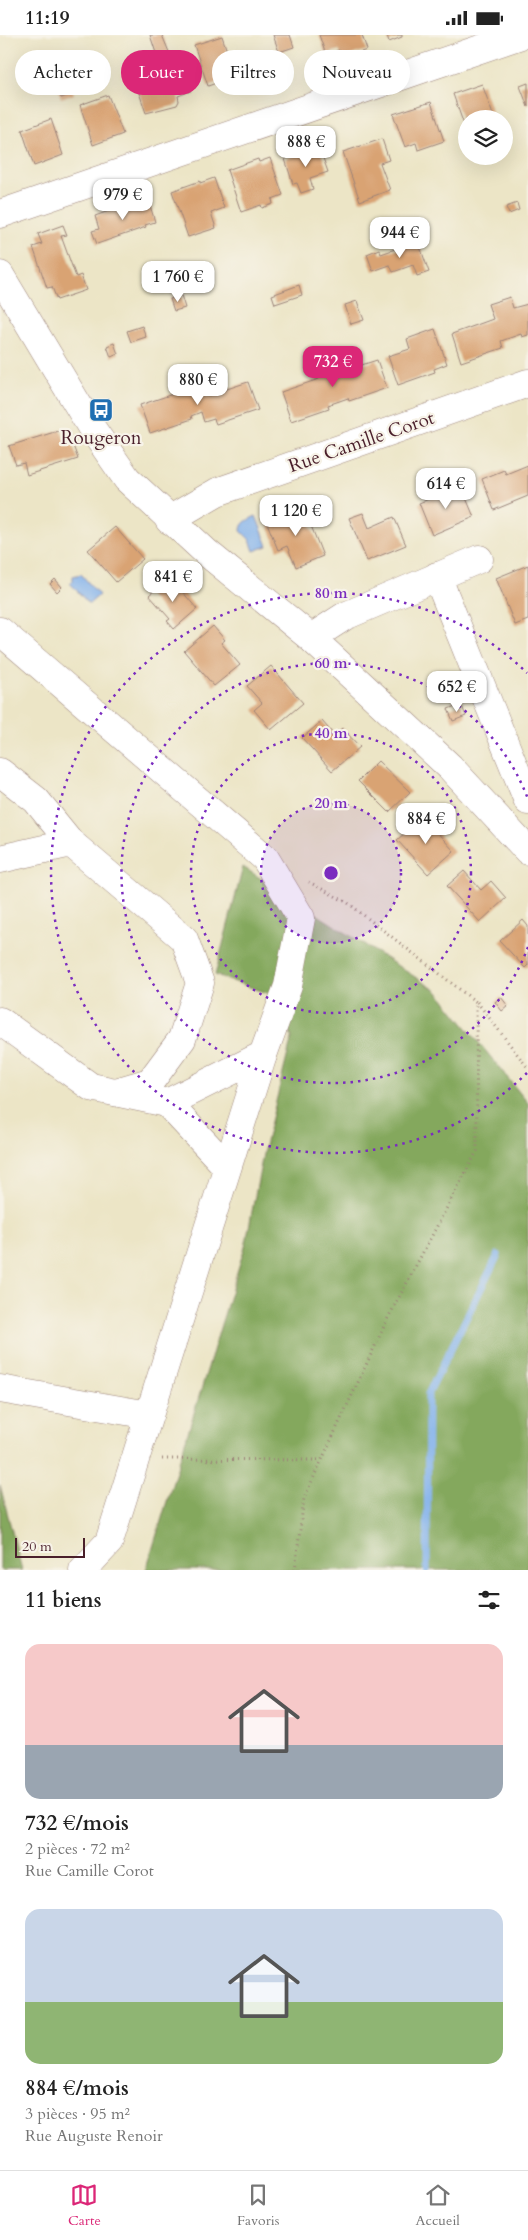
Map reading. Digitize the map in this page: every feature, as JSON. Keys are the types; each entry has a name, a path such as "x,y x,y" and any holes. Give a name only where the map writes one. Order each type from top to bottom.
{"street":[{"path":"0,214 521,35"},
{"path":"0,275 104,446 127,479 169,520 311,638 450,767 528,851"},
{"name":"Rue Camille Corot","path":"169,520 217,492 528,383"},
{"path":"311,638 345,617 479,559"},
{"path":"437,577 528,801"},
{"path":"0,631 265,858 301,918 288,986 263,1055 109,1542 83,1570"},
{"path":"0,772 36,800 71,843 184,939 200,983 182,1039 150,1082 116,1092"},
{"path":"0,859 71,843"},
{"path":"0,1021 91,1087 167,1103 227,1167"},
{"path":"167,1103 263,1055"},
{"path":"0,1389 149,1415"}],"path":[{"path":"306,881 348,903 476,1001 528,1068"},
{"path":"295,1570 304,1498 388,1317 477,1151 476,1001"},
{"path":"135,1459 322,1460"}],"green space":[{"path":"243,867 437,991 528,1103 528,1570 146,1570 246,1243 263,1154 292,1037 273,995 215,975"},
{"path":"0,1485 22,1570 0,1570"}],"water":[{"path":"256,516 268,546 254,551 250,540 241,531 241,528 244,523"},
{"path":"81,574 99,595 89,604 70,583 73,581 73,576"}],"building":[{"path":"150,35 162,35 168,50 155,50"},
{"path":"273,35 290,35 294,47 278,50"},
{"path":"319,35 362,35 367,50 339,50 324,50"},
{"path":"387,35 402,35 402,37 389,42"},
{"path":"222,36 227,50 212,50 212,85 208,86 202,68 202,50 196,50 194,45"},
{"path":"528,83 528,107 520,86"},
{"path":"482,84 491,110 459,110 453,94"},
{"path":"60,95 71,95 61,98"},
{"path":"108,95 123,134 93,145 80,105"},
{"path":"140,95 181,95 178,96 179,101 177,105 146,113"},
{"path":"431,102 444,141 418,150 416,143 405,147 393,114"},
{"path":"51,119 63,155 34,166 22,130"},
{"path":"382,139 389,160 380,163 390,190 360,201 343,152"},
{"path":"319,147 328,172 310,178 313,189 301,193 297,183 293,184 285,159"},
{"path":"270,158 283,195 272,199 273,204 262,208 261,205 241,212 227,170 258,159 259,162"},
{"path":"214,178 224,208 211,213 216,228 188,237 172,191"},
{"path":"137,201 139,205 149,202 155,222 97,244 92,231 99,229 95,216"},
{"path":"517,203 519,210 509,214 506,207"},
{"path":"63,225 67,235 61,236 76,277 81,275 86,290 57,300 52,287 47,288 33,247 42,244 38,234"},
{"path":"418,241 429,272 417,276 413,265 393,272 390,265 373,271 367,254 379,249 381,254"},
{"path":"299,285 302,295 275,304 272,295"},
{"path":"181,295 185,308 174,311 170,299"},
{"path":"510,297 513,308 528,304 528,335 522,337 521,334 501,341 503,348 461,362 452,334 493,319 488,304"},
{"path":"357,301 364,320 351,324 345,305"},
{"path":"142,326 146,337 131,342 127,331"},
{"path":"435,329 447,364 434,369 435,372 398,385 388,356 410,349 407,339"},
{"path":"114,343 118,354 111,357 107,346"},
{"path":"333,353 340,372 377,360 387,388 349,401 348,398 328,405 329,408 291,421 281,392 319,379 316,371 326,367 323,356"},
{"path":"190,379 192,386 202,382 206,396 248,382 258,410 216,424 214,419 204,422 201,412 191,416 192,419 150,433 140,405 182,391 179,383"},
{"path":"61,430 66,445 72,443 78,459 27,475 24,463 16,465 9,446"},
{"path":"528,465 528,496 494,510 482,479 504,470 506,474"},
{"path":"461,486 474,517 432,535 419,503"},
{"path":"304,508 323,556 296,567 287,546 278,550 267,523"},
{"path":"363,513 369,528 394,517 406,545 367,561 349,518"},
{"path":"115,527 143,559 116,582 88,550"},
{"path":"528,565 528,620 515,625 496,578"},
{"path":"170,577 197,609 174,629 167,621 170,619 149,595"},
{"path":"55,579 62,587 57,592 50,584"},
{"path":"213,626 225,640 221,643 240,665 214,686 184,651"},
{"path":"271,666 303,703 271,730 254,710 262,703 247,686"},
{"path":"461,704 466,716 453,721 448,709"},
{"path":"322,721 334,735 342,728 360,747 332,771 302,738"},
{"path":"378,761 410,792 389,812 358,781"},
{"path":"423,817 454,851 428,874 397,840"},
{"path":"464,871 481,890 491,881 506,898 480,922 447,886"},
{"path":"523,920 528,926 528,965 525,968 500,941"},
{"path":"501,997 508,1006 502,1011 495,1002"}],"waterway":[{"path":"427,1570 428,1394 498,1255"}],"place":[{"name":"Rougeron","path":"101,410"}]}
